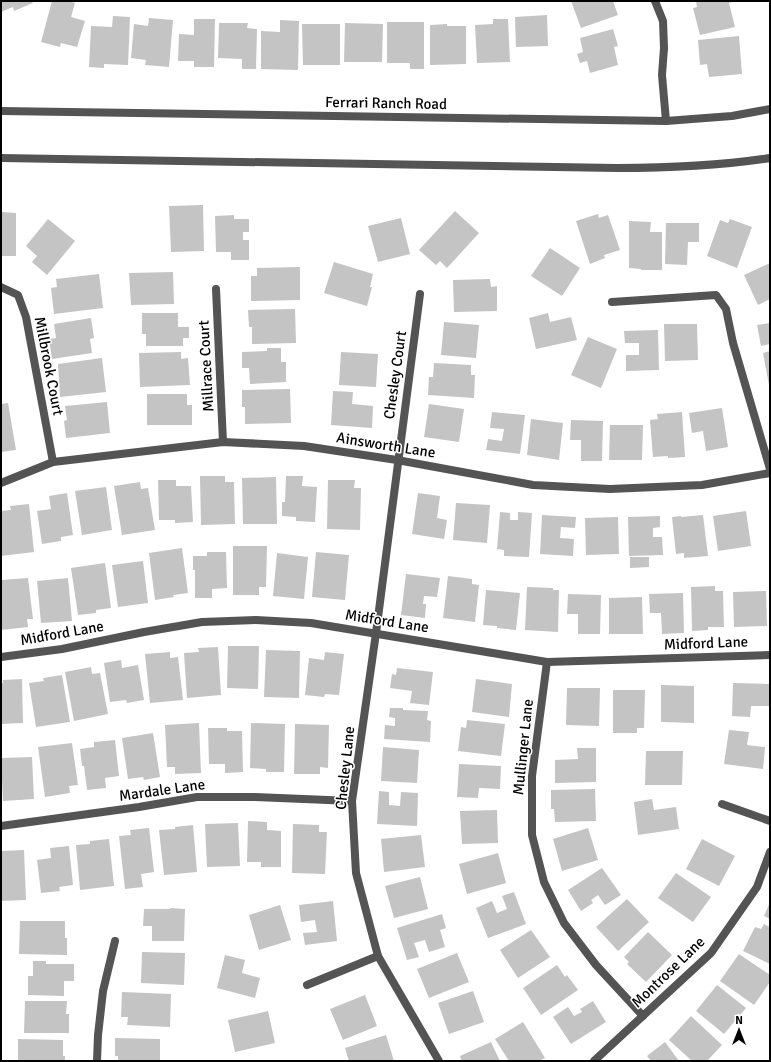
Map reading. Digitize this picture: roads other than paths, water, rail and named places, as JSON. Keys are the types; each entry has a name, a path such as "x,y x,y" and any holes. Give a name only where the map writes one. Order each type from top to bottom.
{"street":[{"path":"655,1 662,21 664,48 662,75 666,121"},
{"name":"Ferrari Ranch Road","path":"1,111 666,121 732,116 770,109"},
{"path":"1,158 617,168 711,166 770,158"},
{"name":"Millbrook Court","path":"1,287 18,295 26,317 53,462"},
{"name":"Millrace Court","path":"216,289 223,442"},
{"name":"Chesley Court","path":"397,460 420,294"},
{"path":"612,302 716,295 726,309 733,343 770,470"},
{"name":"Ainsworth Lane","path":"1,483 53,462 223,442 304,446 397,460 533,485 610,489 702,485 770,473"},
{"name":"Chesley Lane","path":"397,460 376,633 352,801 356,873 378,956 439,1061"},
{"name":"Midford Lane","path":"1,657 62,649 202,622 256,620 311,623 547,662 770,655"},
{"name":"Mullinger Lane","path":"547,662 532,776 532,834 544,882 564,923 596,965 643,1016"},
{"name":"Mardale Lane","path":"1,826 139,807 197,797 255,797 352,801"},
{"path":"722,804 770,821"},
{"name":"Montrose Lane","path":"594,1061 711,953 757,887 770,852"},
{"path":"97,1061 98,1035 103,991 115,941"},
{"path":"307,985 378,956"}]}
